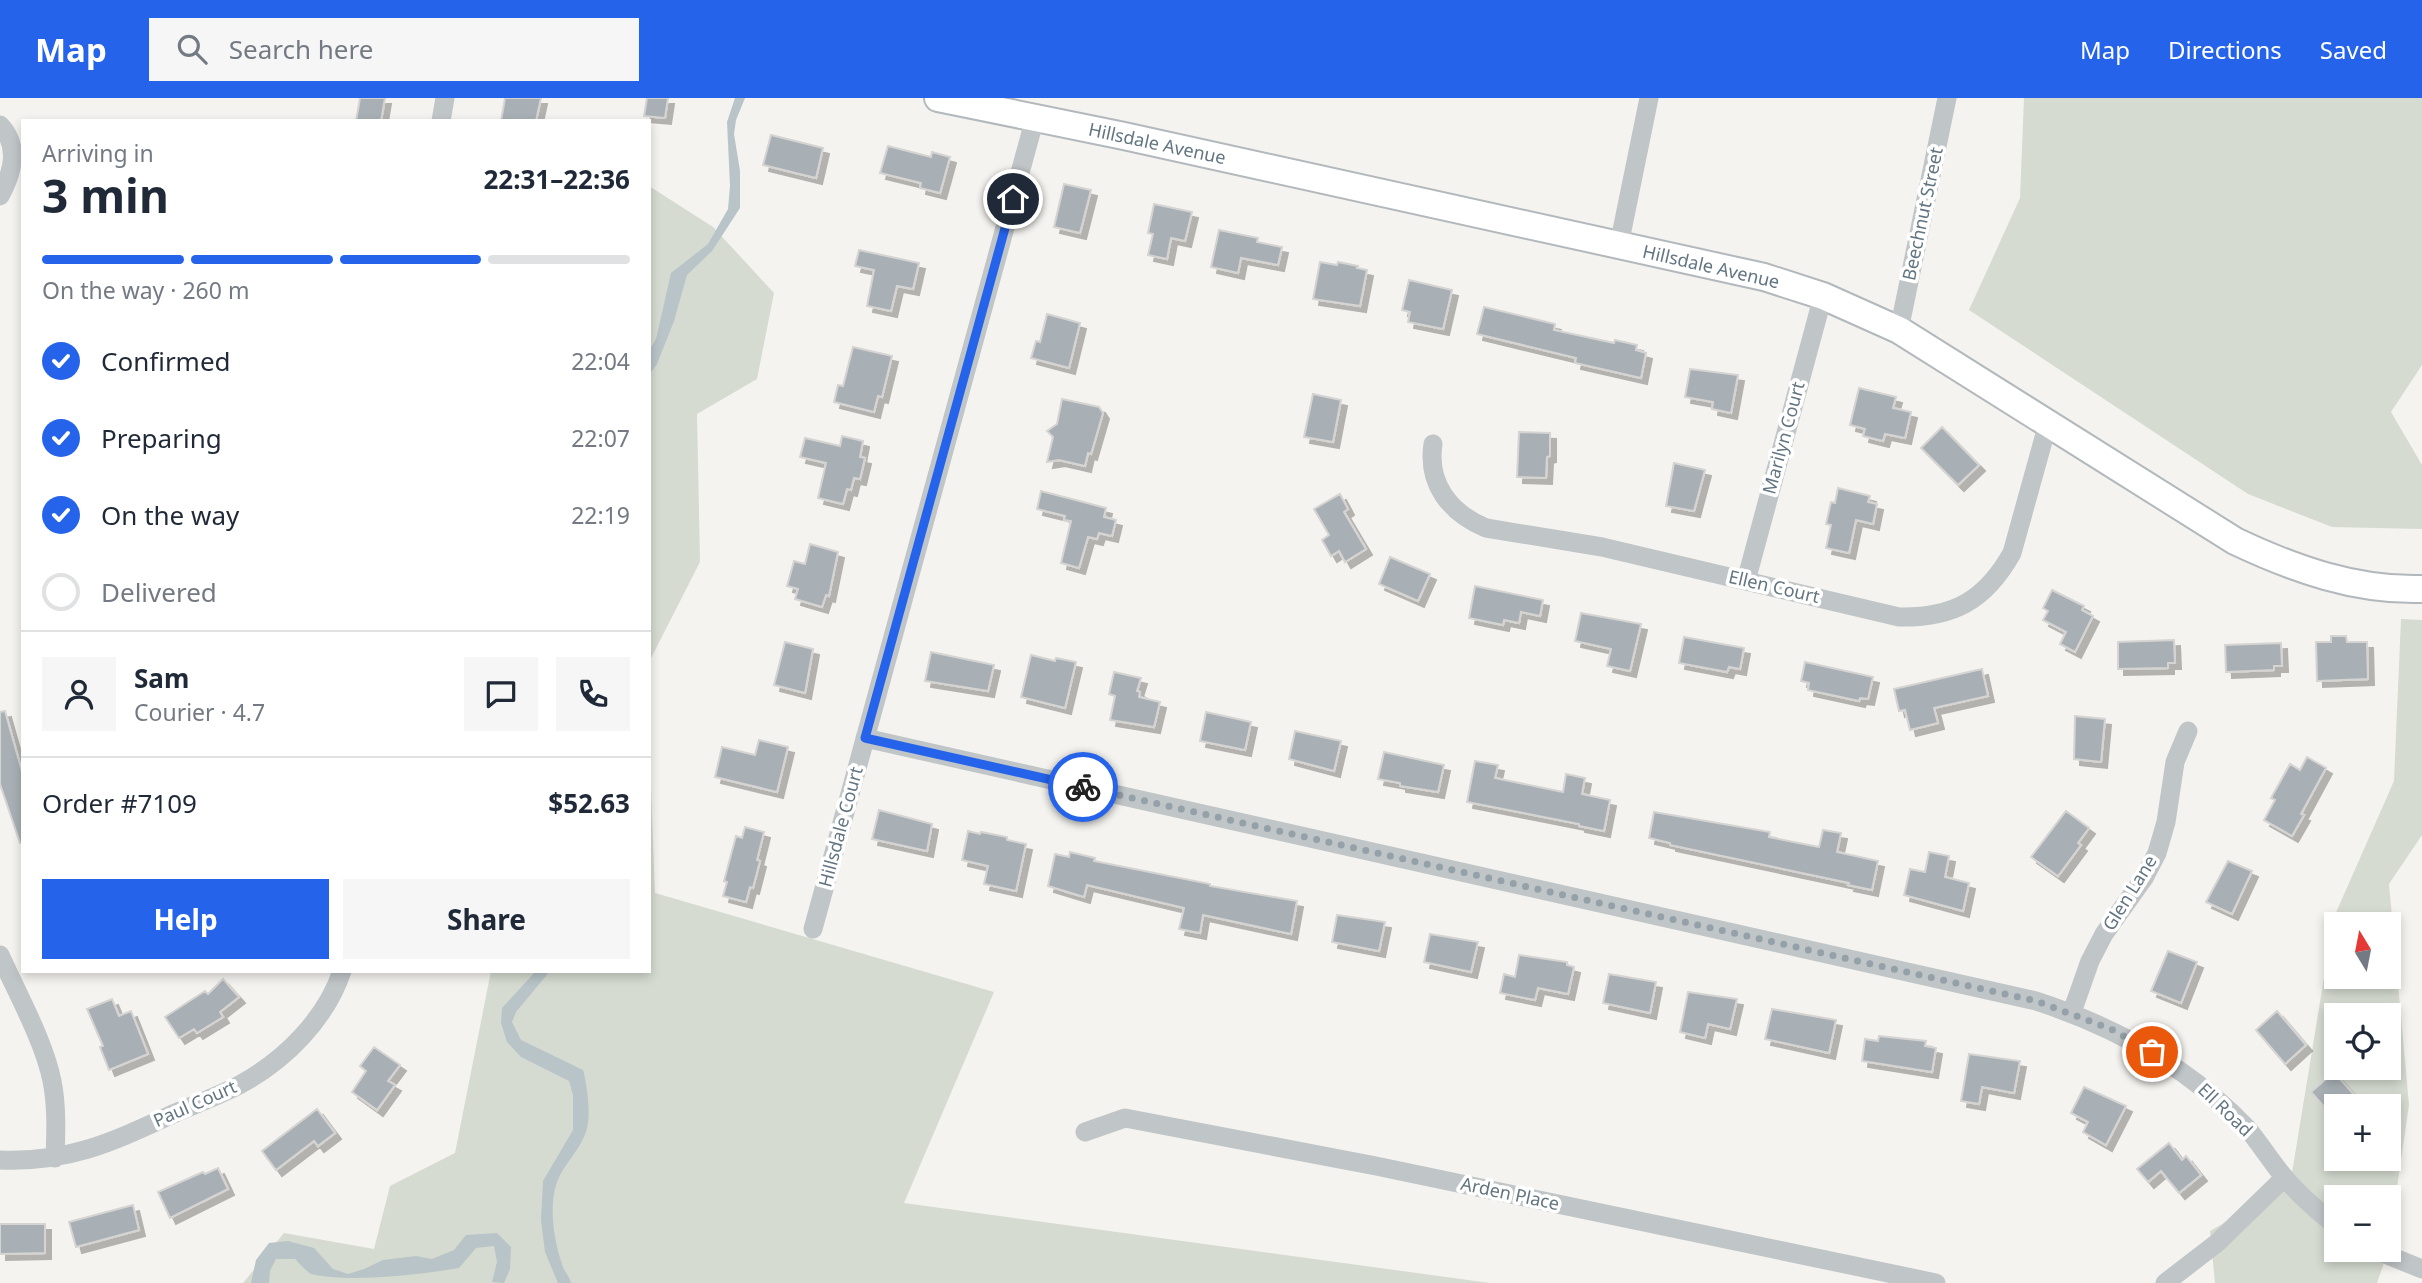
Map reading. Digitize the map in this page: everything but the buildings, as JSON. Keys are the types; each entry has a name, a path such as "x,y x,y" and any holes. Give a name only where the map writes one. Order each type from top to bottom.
{"street":[{"path":"441,119 445,98"},
{"name":"Hillsdale Avenue","path":"938,98 1764,277 1823,296 1899,330 2235,541 2279,562 2326,577 2367,585 2422,589"},
{"path":"1619,245 1649,98"},
{"name":"Beechnut Street","path":"1899,330 1947,98"},
{"name":"Hillsdale Court","path":"813,929 1035,118"},
{"path":"0,125 8,134 13,147 9,179 0,195"},
{"name":"Marilyn Court","path":"1746,581 1823,296"},
{"name":"Ellen Court","path":"1433,444 1433,469 1439,489 1451,507 1468,520 1486,528 1602,547 1899,617 1925,617 1948,612 1968,603 1994,580 2011,552 2048,423"},
{"name":"Glen Lane","path":"2072,1012 2094,952 2144,878 2157,853 2166,822 2175,762 2188,730"},
{"name":"Ell Road","path":"865,738 2023,998 2072,1012 2132,1040 2192,1079 2248,1130 2284,1178 2324,1216"},
{"path":"0,955 43,1052 51,1079 56,1104 55,1157"},
{"name":"Paul Court","path":"0,1160 55,1157 102,1146 242,1083 292,1046 314,1024 341,973"},
{"name":"Arden Place","path":"1085,1132 1125,1118 1377,1166 1936,1283"},
{"path":"2165,1283 2217,1243 2284,1178"},
{"path":"2401,1261 2422,1269"}],"shaded area":[{"path":"735,98 745,98 736,120 734,134 740,171 740,208 712,251 687,275 674,321 651,372 651,348 656,339 671,273 708,244 728,209 730,186 727,122"},
{"path":"2024,98 2422,98 2422,365 2391,412 2422,465 2422,529 2332,527 2248,494 1969,310 2020,198"},
{"path":"651,187 713,227 774,293 757,379 697,414 700,562 651,658"},
{"path":"2401,619 2422,620 2422,835 2389,884 2392,912 2336,912 2394,781"},
{"path":"651,788 655,893 994,992 904,1203 1490,1283 243,1283 284,1233 374,1249 390,1186 455,1153 491,973 651,973"},
{"path":"534,973 548,973 516,1012 512,1022 521,1040 583,1070 588,1099 588,1122 581,1143 556,1185 553,1204 557,1245 571,1283 558,1283 545,1252 541,1220 543,1181 573,1130 573,1095 569,1081 521,1057 507,1042 501,1023 502,1008"},
{"path":"2324,978 2324,989 2399,989 2400,1003 2324,1003 2324,1080 2401,1080 2401,1017 2409,1105 2401,1160 2401,1094 2324,1094 2324,1171 2399,1171 2397,1185 2324,1185 2324,1262 2384,1262 2377,1283 2215,1283 2210,1231 2290,1185"},
{"path":"497,1233 511,1247 510,1269 504,1283 492,1282 497,1262 494,1246 476,1248 459,1268 384,1277 327,1277 311,1274 295,1259 276,1259 270,1271 269,1283 251,1283 256,1260 269,1243 288,1241 314,1248 333,1269 348,1274 383,1260 416,1256 432,1259 454,1250 466,1235"}],"way so far":[{"path":"1083,787 2036,1001 2072,1012 2111,1029 2152,1052"}],"route":[{"path":"1013,199 865,738 1083,787"}]}
